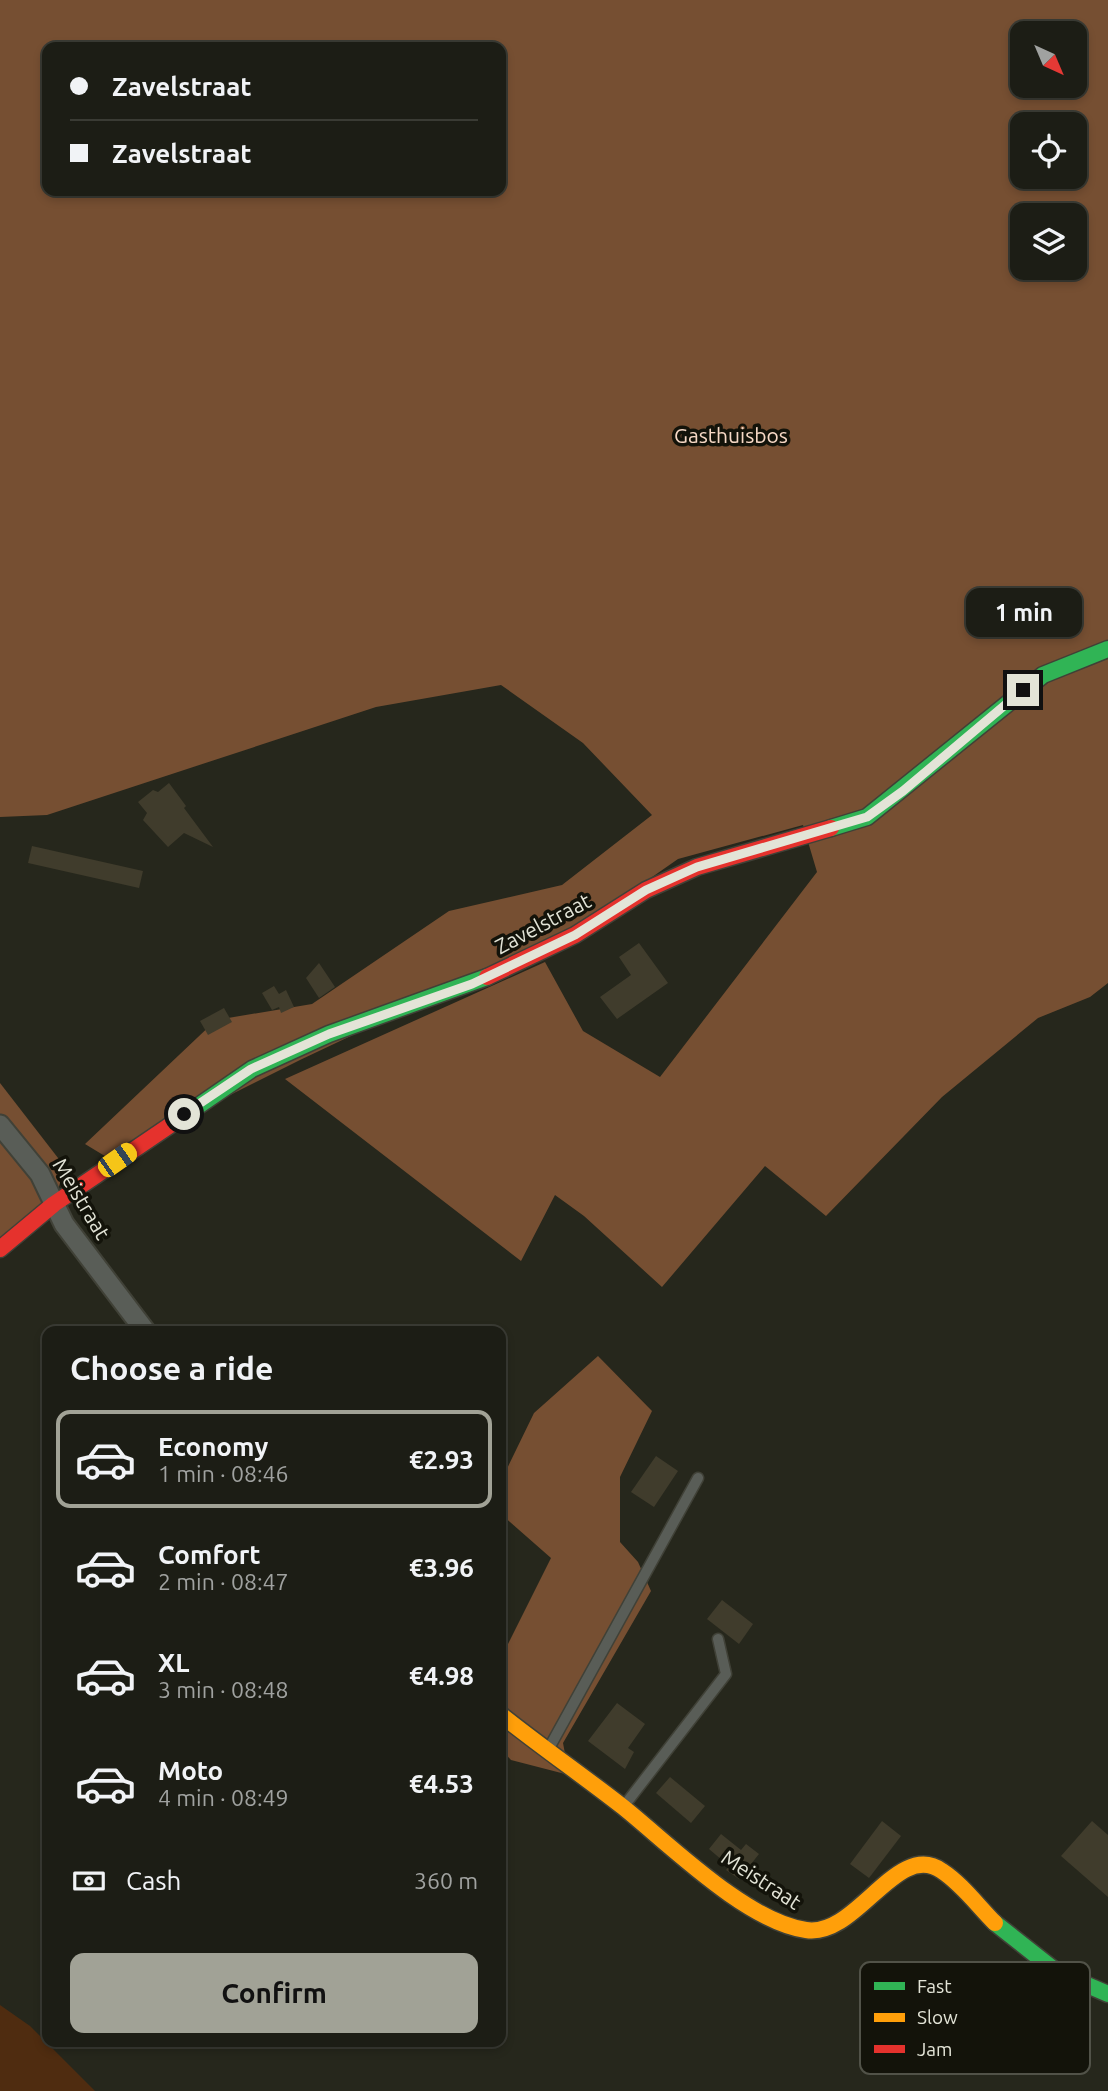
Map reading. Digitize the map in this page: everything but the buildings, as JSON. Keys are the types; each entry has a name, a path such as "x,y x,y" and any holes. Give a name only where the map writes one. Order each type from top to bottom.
{"street":[{"name":"Zavelstraat","path":"0,1249 54,1204 251,1069 329,1034 472,984 575,935 646,890 697,867 867,817 903,791 1043,675 1108,649"},
{"name":"Meistraat","path":"0,1125 40,1174 64,1224 141,1326"},
{"name":"Meistraat","path":"506,1718 738,1898 796,1930 819,1929 839,1921 902,1869 913,1865 933,1865 1027,1955 1039,1962"},
{"name":"Meistraat","path":"1090,1987 1108,1994"}],"lane":[{"path":"548,1750 698,1478"},
{"path":"623,1807 726,1674 718,1639"}],"shaded area":[{"path":"0,2005 30,2026 42,2038 42,2047 51,2047 95,2091 0,2091"}],"green space":[{"name":"Gasthuisbos","path":"0,0 1108,0 1108,983 1090,997 1038,1018 942,1097 826,1216 765,1166 662,1287 584,1216 555,1195 521,1261 285,1079 545,962 583,1031 660,1077 817,872 803,825 678,859 579,928 300,1060 146,1137 118,1164 85,1144 216,1020 312,1004 449,911 562,885 652,815 583,743 501,685 376,707 47,815 0,817"},
{"path":"0,1083 65,1167 57,1193 0,1240"},
{"path":"598,1356 652,1411 620,1477 620,1542 638,1562 651,1591 563,1743 569,1775 511,1760 506,1754 506,1648 551,1558 506,1519 506,1471 534,1413"}],"traffic: fast":[{"path":"831,828 867,817 1043,675 1108,649"},
{"path":"194,1109 252,1069 329,1034 487,977"},
{"path":"995,1923 1044,1962"},
{"path":"1090,1986 1108,1994"}],"traffic: slow":[{"path":"506,1719 623,1807 734,1897 783,1924 806,1930 825,1928 842,1920 893,1878 909,1868 925,1865 949,1876 995,1923"}],"traffic: jam":[{"path":"487,977 575,935 646,890 697,867 831,828"},
{"path":"0,1249 54,1204 194,1109"}],"route":[{"path":"184,1114 251,1069 329,1034 472,984 575,935 646,890 697,867 867,817 903,791 1023,690"}]}
